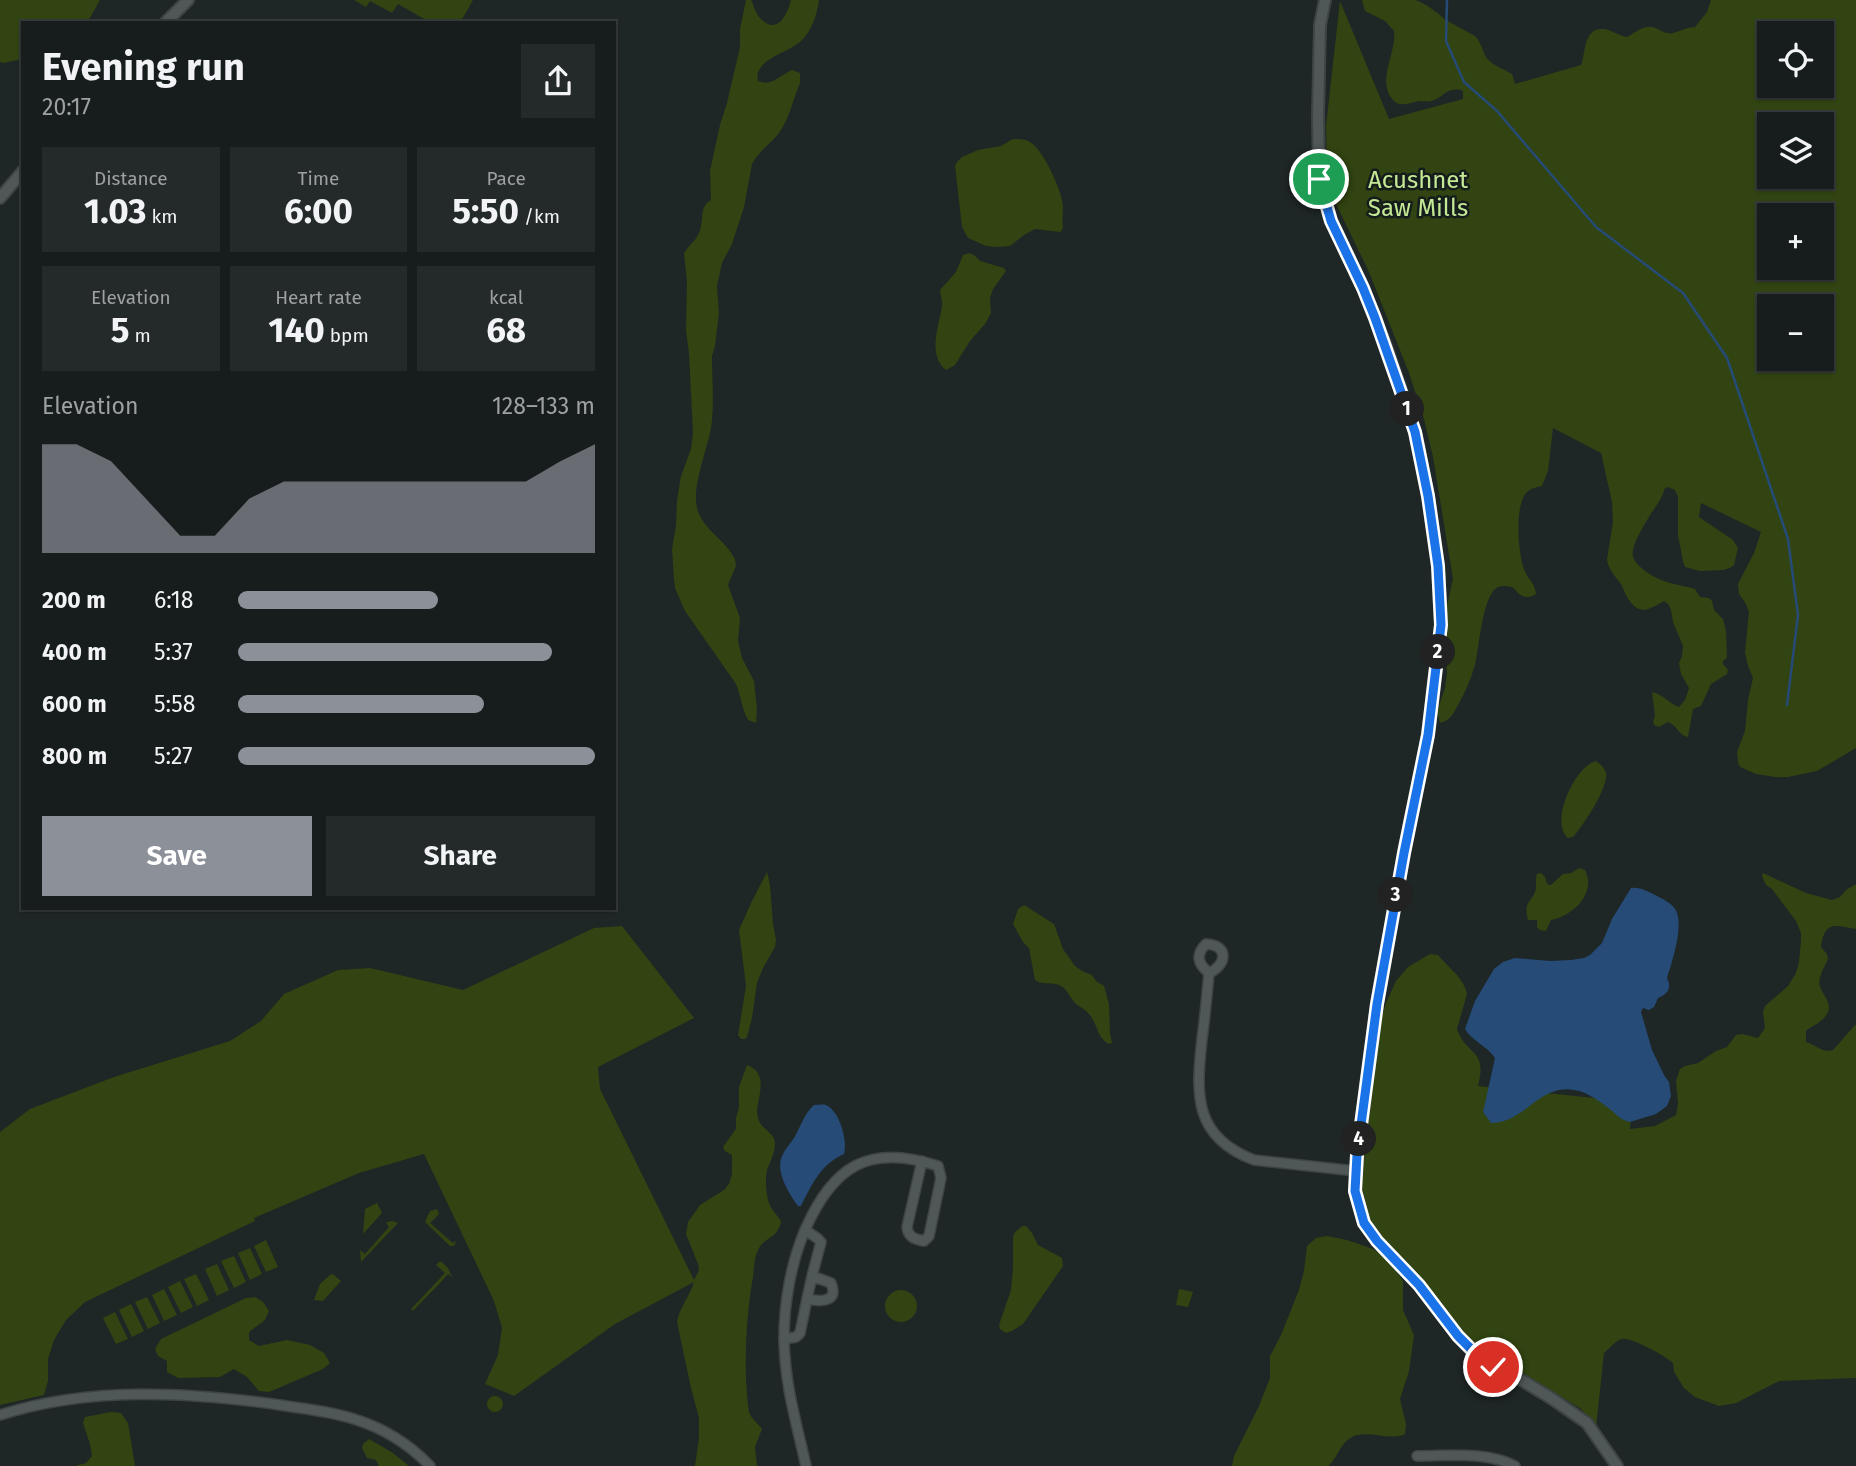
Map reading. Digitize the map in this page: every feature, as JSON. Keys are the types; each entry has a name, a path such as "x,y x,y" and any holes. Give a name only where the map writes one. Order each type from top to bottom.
{"street":[{"path":"167,21 187,0"},
{"path":"1325,0 1320,25 1319,179 1331,221 1375,318 1415,432 1438,566 1441,625 1428,735 1377,1004 1357,1155 1355,1191 1364,1223 1394,1261 1419,1285 1458,1336 1493,1367 1523,1381 1587,1423 1617,1466"},
{"path":"0,198 21,173"},
{"path":"1209,974 1198,1089 1199,1102 1209,1126 1229,1147 1254,1160 1356,1171"},
{"path":"806,1466 788,1389 784,1321 795,1258 805,1230 819,1201 840,1175 865,1161 894,1156 922,1161 937,1166 941,1178 931,1229 924,1241 907,1233 922,1161"},
{"path":"785,1339 796,1337 800,1332 821,1242 805,1230"},
{"path":"807,1299 820,1302 827,1300 834,1290 831,1283 812,1276"},
{"path":"0,1415 62,1400 108,1395 175,1396 262,1403 339,1415 361,1422 399,1440 430,1466"},
{"path":"1418,1456 1500,1458 1515,1466"}],"green space":[{"path":"0,0 100,0 88,21 21,21 21,59 0,62"},
{"path":"354,0 473,0 461,21 428,21 398,4 392,13 370,1 366,7"},
{"path":"746,0 751,0 762,20 773,25 785,16 791,0 819,0 813,22 805,37 766,62 758,73 758,81 768,83 792,70 800,73 800,83 781,130 752,164 744,207 732,244 722,263 717,286 719,313 712,356 712,420 696,493 696,504 702,520 735,559 736,566 728,585 740,618 738,641 742,658 754,681 756,723 748,720 736,684 685,611 675,588 672,549 681,476 691,449 693,433 684,253 699,234 703,209 711,200 710,171 740,47 740,29"},
{"name":"Acushnet Saw Mills","path":"1362,0 1415,0 1422,3 1475,36 1488,60 1512,74 1515,84 1581,65 1586,42 1597,29 1627,37 1647,27 1673,33 1695,27 1707,12 1711,0 1856,0 1856,748 1817,771 1788,777 1756,774 1740,767 1737,752 1745,731 1753,678 1745,652 1749,612 1739,594 1738,584 1761,532 1701,503 1699,517 1733,540 1738,548 1734,565 1723,570 1700,571 1685,567 1678,535 1678,497 1675,490 1668,487 1638,537 1633,557 1653,576 1695,589 1700,597 1712,601 1714,610 1723,619 1726,631 1727,658 1723,664 1728,670 1727,674 1711,684 1701,706 1693,709 1688,737 1668,722 1659,727 1654,725 1652,692 1679,707 1689,688 1681,674 1679,663 1683,646 1671,610 1664,601 1645,610 1637,608 1628,598 1607,559 1613,522 1612,502 1601,453 1553,428 1548,471 1542,486 1529,491 1520,507 1519,541 1522,562 1536,594 1524,596 1514,588 1506,586 1498,587 1493,592 1485,611 1470,681 1453,714 1440,723 1437,712 1447,673 1446,610 1453,579 1433,457 1409,373 1369,272 1336,204 1327,164 1326,126 1340,1 1389,119 1463,99 1463,92 1451,90 1430,101 1403,104 1394,101 1386,85 1386,76 1394,31 1385,21 1365,11"},
{"path":"1013,139 1032,143 1048,165 1062,199 1063,228 1060,232 1035,229 1010,246 986,246 968,238 962,227 955,166 962,157 978,150 1001,146"},
{"path":"969,253 980,261 1006,271 993,289 990,298 991,313 985,324 955,365 946,370 940,364 936,348 942,304 940,290 956,272 963,255"},
{"path":"1596,761 1606,773 1606,779 1582,825 1573,837 1568,838 1561,820 1567,795 1580,773"},
{"path":"1579,868 1585,870 1588,879 1588,887 1581,902 1567,914 1551,920 1546,931 1540,930 1537,920 1528,920 1527,910 1535,892 1537,874 1541,873 1547,884 1551,885 1563,874"},
{"path":"767,872 775,947 757,983 747,1037 741,1039 738,1035 746,986 739,930"},
{"path":"1763,873 1806,893 1832,900 1856,884 1856,929 1832,926 1823,938 1821,947 1828,959 1819,983 1829,1009 1822,1020 1806,1031 1806,1042 1822,1050 1833,1050 1856,1024 1856,1378 1779,1381 1736,1403 1719,1406 1695,1397 1684,1388 1674,1372 1673,1363 1669,1360 1640,1344 1622,1339 1604,1353 1596,1428 1581,1409 1467,1338 1406,1261 1384,1244 1360,1208 1362,1145 1376,1036 1396,981 1408,967 1430,954 1438,955 1459,978 1467,994 1457,1029 1478,1058 1478,1086 1633,1102 1630,1129 1655,1126 1676,1115 1676,1081 1680,1069 1698,1063 1727,1047 1736,1035 1758,1038 1765,1028 1765,1006 1788,986 1796,973 1801,933 1796,921 1766,885"},
{"path":"1024,905 1054,924 1063,949 1075,966 1092,975 1104,986 1109,1004 1112,1043 1109,1044 1102,1038 1091,1017 1063,988 1035,980 1029,948 1013,924 1018,909"},
{"path":"622,926 694,1018 598,1067 600,1089 694,1280 699,1270 686,1234 688,1222 700,1205 729,1184 732,1155 723,1147 736,1129 739,1087 747,1065 755,1069 761,1082 758,1118 773,1137 775,1144 766,1174 767,1195 781,1221 774,1235 757,1253 748,1315 748,1404 750,1415 762,1429 755,1447 757,1466 695,1466 699,1418 677,1322 694,1282 615,1324 514,1396 485,1384 498,1355 502,1328 494,1301 424,1154 359,1173 254,1218 255,1221 85,1302 66,1320 54,1340 48,1359 48,1381 44,1395 0,1405 0,1132 30,1109 114,1077 230,1041 261,1021 284,994 338,970 370,968 463,990 594,928"},
{"path":"377,1203 382,1213 363,1234 365,1209"},
{"path":"437,1209 439,1214 430,1223 453,1243 457,1240 454,1246 450,1246 425,1222 430,1211"},
{"path":"386,1223 398,1223 361,1262 360,1250 365,1254 389,1227"},
{"path":"1022,1226 1026,1226 1032,1233 1038,1245 1062,1258 1063,1266 1023,1324 1006,1333 999,1325 1011,1290 1013,1237"},
{"path":"1327,1236 1373,1249 1387,1259 1403,1281 1403,1310 1414,1335 1409,1371 1400,1399 1406,1424 1405,1434 1354,1436 1345,1442 1328,1466 1232,1466 1234,1456 1270,1378 1270,1356 1299,1290 1307,1246 1316,1238"},
{"path":"266,1240 278,1267 266,1272 254,1246"},
{"path":"250,1248 262,1274 250,1280 238,1253"},
{"path":"234,1256 246,1282 234,1288 221,1261"},
{"path":"439,1262 448,1268 452,1277 448,1274 413,1311 411,1309 445,1273 436,1265"},
{"path":"217,1264 229,1290 217,1296 205,1269"},
{"path":"196,1274 209,1300 197,1306 184,1279"},
{"path":"331,1274 341,1281 323,1301 314,1300 320,1284"},
{"path":"180,1281 193,1307 181,1313 168,1287"},
{"path":"164,1289 177,1315 164,1321 152,1295"},
{"path":"1179,1289 1193,1292 1188,1307 1176,1305"},
{"path":"901,1290 912,1295 917,1306 912,1317 901,1322 890,1317 885,1306 890,1295"},
{"path":"147,1297 160,1323 148,1329 135,1302"},
{"path":"255,1297 263,1302 269,1311 265,1320 249,1332 249,1340 259,1346 287,1340 310,1345 324,1353 330,1363 323,1369 269,1392 259,1391 247,1377 234,1369 220,1377 178,1378 167,1372 167,1361 158,1356 155,1349 161,1339 246,1298"},
{"path":"131,1304 144,1331 132,1337 119,1310"},
{"path":"115,1312 128,1339 116,1344 103,1318"},
{"path":"495,1396 503,1404 495,1412 487,1404"},
{"path":"121,1413 128,1423 135,1466 75,1466 86,1463 92,1456 83,1423 85,1417"},
{"path":"369,1439 409,1466 379,1466 376,1460 367,1458 362,1448"}],"water":[{"path":"1631,888 1644,890 1664,900 1678,915 1677,943 1667,978 1668,990 1658,998 1654,1007 1649,1010 1643,1008 1641,1012 1652,1050 1669,1082 1671,1096 1667,1106 1656,1114 1630,1122 1620,1118 1589,1095 1574,1090 1562,1090 1541,1098 1513,1117 1491,1123 1483,1112 1495,1058 1465,1029 1475,1001 1494,969 1515,958 1550,961 1571,960 1590,955 1602,943 1612,919"},
{"path":"814,1105 831,1108 842,1127 845,1149 844,1154 823,1169 801,1206 798,1206 784,1182 780,1162"}],"waterway":[{"path":"1447,0 1446,41 1464,82 1497,111 1596,227 1683,293 1727,358 1788,539 1798,615 1787,705"}],"route":[{"path":"1319,179 1331,221 1375,318 1415,432 1438,566 1441,625 1428,735 1377,1004 1357,1155 1355,1191 1364,1223 1377,1241 1419,1285 1458,1336 1493,1367"}]}
